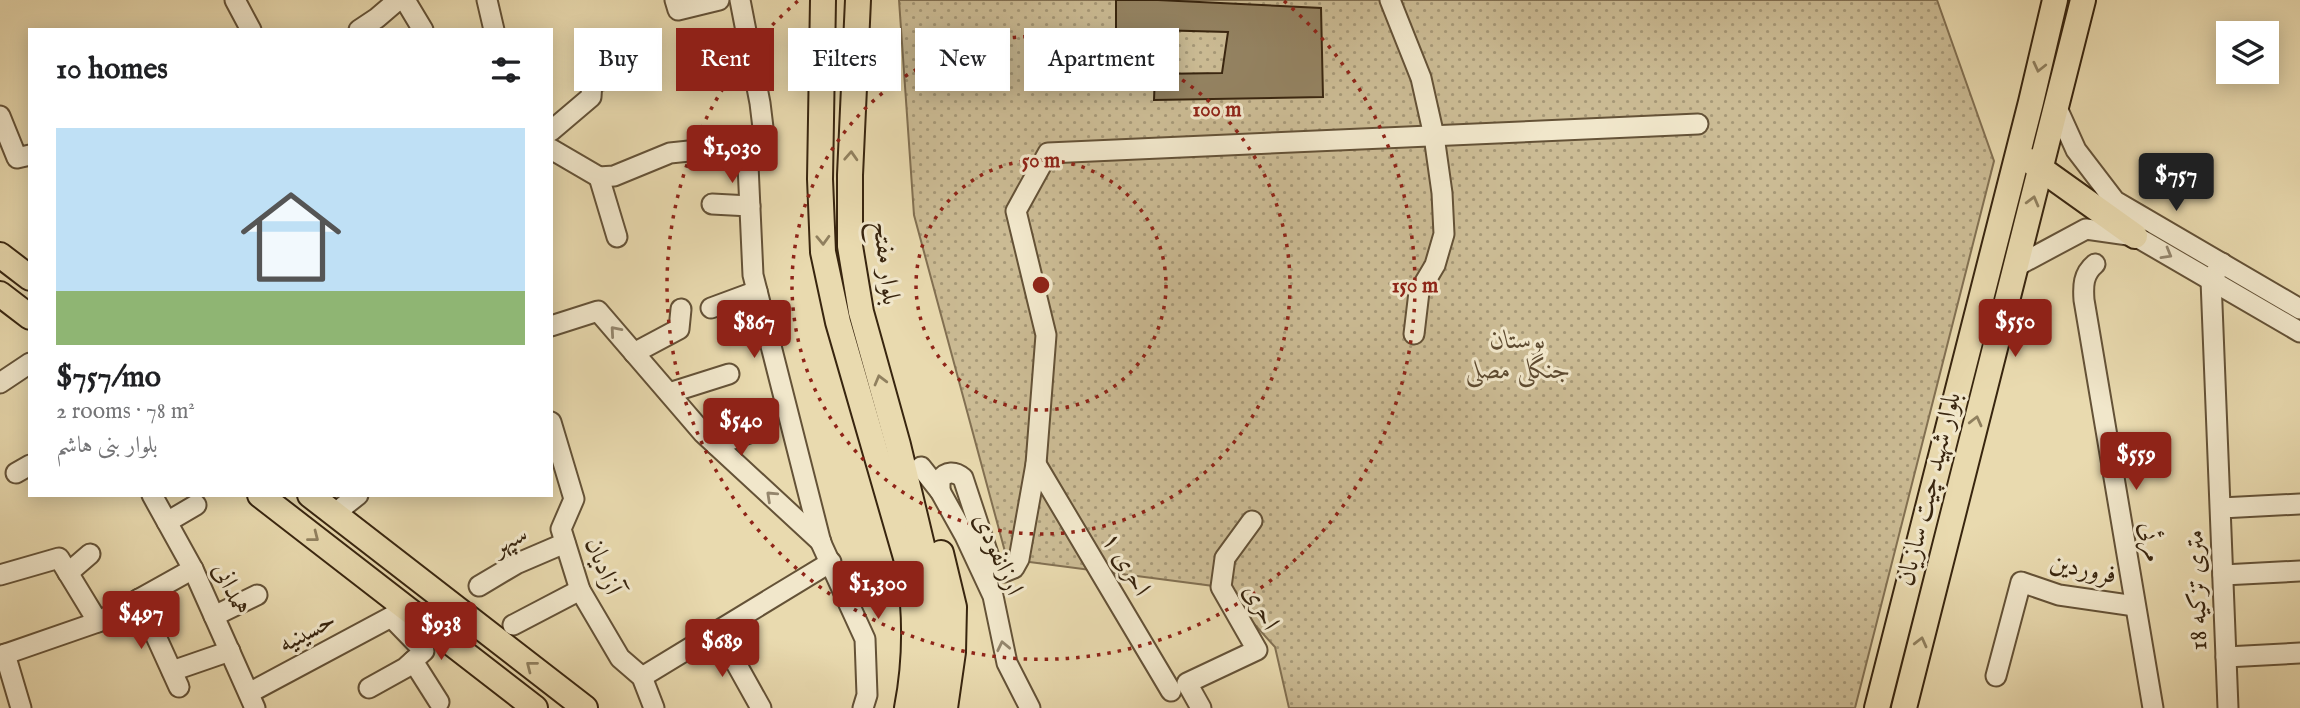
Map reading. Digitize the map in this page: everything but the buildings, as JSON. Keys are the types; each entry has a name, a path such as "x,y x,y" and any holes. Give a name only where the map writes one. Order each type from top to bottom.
{"main road":[{"path":"823,0 820,179 823,252 838,322 870,431 904,477 954,607 953,652 945,708"},
{"name":"بلوار مفتح","path":"858,0 850,175 850,246 861,312 904,477"},
{"name":"بلوار شهید چیت سازیان","path":"1877,708 2055,0"},
{"name":"بلوار شهید چیت سازیان","path":"1904,708 2083,0"},
{"path":"2018,152 2135,236"},
{"path":"0,255 28,276"},
{"path":"0,294 28,315"},
{"path":"870,431 867,460 887,545 901,624 899,666 891,708"},
{"path":"904,477 914,646 907,708"},
{"path":"904,477 923,546 935,608 934,653 927,708"},
{"path":"262,497 398,612 535,708"},
{"path":"313,497 585,708"}],"street":[{"path":"234,0 250,28"},
{"path":"362,28 398,0"},
{"path":"405,0 422,28"},
{"path":"486,0 493,28"},
{"path":"675,0 678,10 719,0"},
{"path":"740,0 764,136 761,152 748,165 751,250 757,291 821,543 864,639 867,695 863,708"},
{"path":"1391,0 1421,78 1443,193 1444,234 1435,265 1419,292 1414,334"},
{"path":"553,129 591,97 591,91"},
{"path":"2057,108 2076,150 2115,201 2217,271"},
{"path":"0,116 23,156"},
{"path":"940,491 940,480 948,473 963,478 992,566 1000,571 1013,568 1019,559 1036,464 1046,335 1016,211 1048,153 1699,124"},
{"path":"553,150 599,177 614,176 670,153 689,151 737,157 748,165"},
{"path":"599,177 617,237"},
{"path":"712,204 750,206"},
{"path":"2015,267 2086,229 2135,236 2290,305 2300,332"},
{"name":"مرئی","path":"2095,264 2085,275 2084,300 2153,708"},
{"name":"18 متری تزکیه","path":"2217,271 2228,708"},
{"path":"711,308 757,291"},
{"path":"634,353 679,329 681,309"},
{"path":"553,325 598,311 716,445 821,543"},
{"path":"0,383 28,364"},
{"path":"669,394 729,374"},
{"name":"آزادیان","path":"553,429 574,499 561,529 580,590 620,658 642,677"},
{"path":"716,445 752,432"},
{"name":"احری ۱","path":"1036,464 1179,687 1201,708"},
{"name":"ارزانفودی","path":"904,477 940,491 965,536 993,596 1007,663 1030,708"},
{"name":"همدانی","path":"153,497 194,569 252,700"},
{"path":"334,514 355,497"},
{"path":"2221,508 2300,504"},
{"path":"167,522 196,505"},
{"name":"احری","path":"1179,687 1257,650 1221,587 1225,558 1252,521"},
{"name":"سپهر","path":"479,586 516,564 565,543"},
{"path":"68,573 90,554"},
{"path":"0,575 59,558 98,622"},
{"path":"654,708 642,677 831,562"},
{"path":"21,708 2,655 98,622 194,569"},
{"path":"2223,575 2300,571"},
{"name":"فروردین","path":"1996,676 2021,582 2059,595 2135,606"},
{"path":"513,625 580,590"},
{"path":"214,616 257,595"},
{"path":"139,599 175,679 230,651"},
{"path":"369,688 405,668 424,651 398,612"},
{"name":"حسینیه","path":"252,700 398,612"},
{"path":"718,631 761,708"},
{"path":"2226,657 2300,653"},
{"path":"413,661 439,702"}],"green space":[{"name":"بوستان جنگلی مصلی","path":"899,0 1937,0 1994,161 1855,708 1289,708 1275,647 1221,587 1007,559 914,215"}]}
